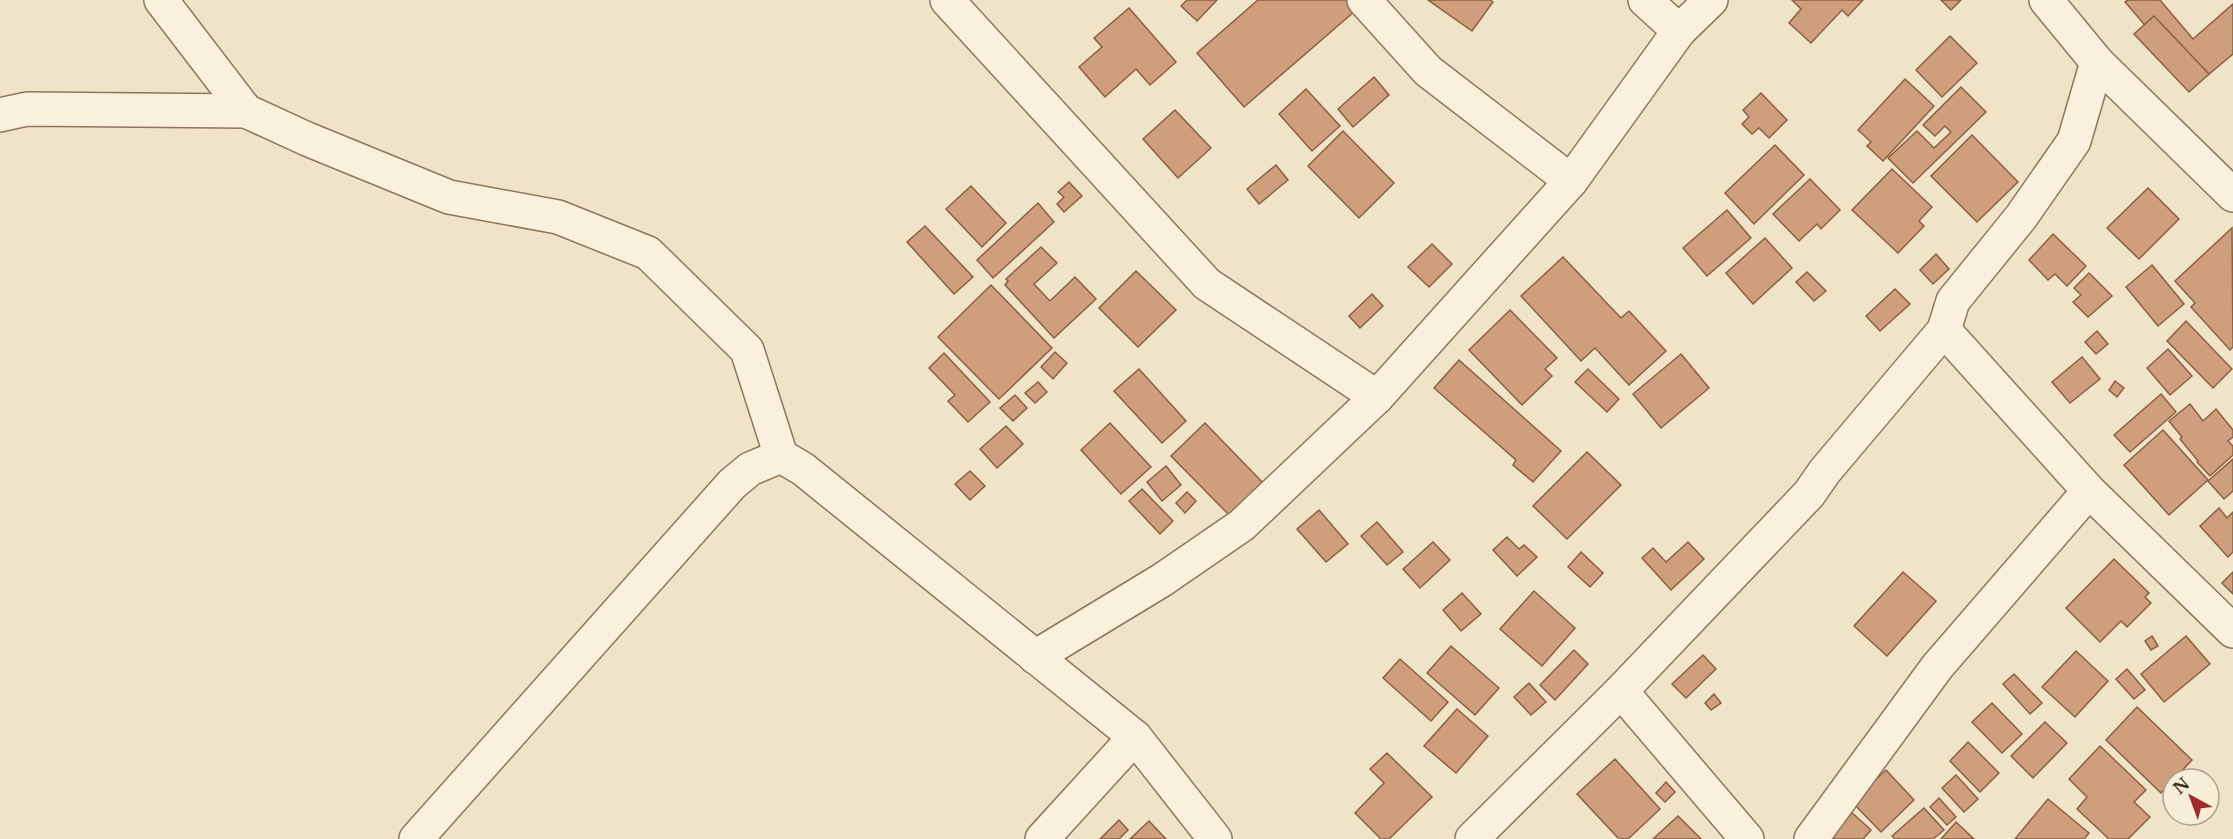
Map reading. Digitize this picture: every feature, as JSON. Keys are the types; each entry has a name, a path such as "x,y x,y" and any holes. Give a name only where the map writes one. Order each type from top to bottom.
{"street":[{"path":"161,0 246,111"},
{"path":"947,0 1207,284 1377,397"},
{"path":"1364,0 1428,71 1570,181"},
{"path":"1645,0 1679,31"},
{"path":"1035,657 1162,580 1242,525 1377,397 1570,181 1679,31 1711,0"},
{"path":"2046,0 2097,62 2233,195"},
{"path":"1472,839 1621,691 1809,494 1825,471 1944,330 1953,301 2021,217 2074,141 2097,62"},
{"path":"0,115 27,109 246,111 307,139 449,197 558,217 648,253 747,350 781,456 803,469 1135,737 1215,839"},
{"path":"1944,330 2089,491 2233,631"},
{"path":"416,839 732,484 750,469 781,456"},
{"path":"1810,839 1937,667 2089,491"},
{"path":"1621,691 1747,839"},
{"path":"1042,839 1135,737"}],"building":[{"path":"1187,0 1217,0 1197,21 1181,6"},
{"path":"1258,0 1358,0 1362,5 1244,107 1197,53"},
{"path":"1428,0 1490,0 1493,2 1472,31"},
{"path":"1792,0 1863,0 1848,16 1842,10 1811,43 1789,23 1801,9"},
{"path":"1941,0 1961,0 1951,10"},
{"path":"2128,0 2160,0 2193,39 2233,4 2233,54 2196,85 2125,2"},
{"path":"1129,8 1176,62 1150,85 1136,69 1105,97 1079,67 1102,47 1094,38"},
{"path":"2154,16 2209,74 2189,92 2134,34"},
{"path":"1950,36 1977,63 1942,97 1916,70"},
{"path":"1374,77 1389,95 1353,127 1338,109"},
{"path":"1905,79 1934,106 1883,161 1867,146 1871,142 1858,130"},
{"path":"1961,87 1986,112 1913,183 1888,158 1917,131 1934,148 1951,132 1945,126 1935,136 1923,125"},
{"path":"1306,89 1340,126 1312,151 1279,114"},
{"path":"1761,93 1787,120 1769,138 1759,128 1752,134 1742,124 1749,117 1743,110"},
{"path":"1175,110 1211,148 1178,178 1143,139"},
{"path":"1343,131 1394,183 1359,218 1308,166"},
{"path":"1972,135 2018,182 1977,222 1931,176"},
{"path":"1775,145 1804,175 1754,224 1725,193"},
{"path":"1276,165 1288,180 1259,204 1247,189"},
{"path":"1892,169 1932,207 1919,221 1924,226 1898,253 1852,210"},
{"path":"1810,179 1840,210 1821,229 1817,224 1799,241 1773,214"},
{"path":"1069,182 1082,196 1064,212 1057,204 1064,197 1058,192"},
{"path":"971,186 1006,223 982,247 946,209"},
{"path":"2148,188 2179,219 2139,259 2107,228"},
{"path":"1038,203 1054,222 993,278 977,260"},
{"path":"1727,210 1751,238 1707,276 1683,248"},
{"path":"925,226 973,277 954,294 907,242"},
{"path":"2232,228 2233,347 2230,350 2191,307 2195,303 2175,281"},
{"path":"2053,234 2086,266 2067,286 2055,274 2048,280 2029,260"},
{"path":"1765,238 1792,268 1753,304 1726,273"},
{"path":"1432,244 1452,264 1429,287 1408,267"},
{"path":"1041,247 1057,263 1034,284 1050,301 1075,277 1096,299 1054,338 1005,285 1008,281 1006,279"},
{"path":"1936,254 1949,269 1933,284 1920,270"},
{"path":"1563,257 1621,318 1629,311 1666,351 1629,385 1595,348 1581,361 1521,296"},
{"path":"2152,265 2184,304 2158,326 2126,287"},
{"path":"1136,271 1176,310 1138,347 1099,308"},
{"path":"1807,272 1826,291 1814,301 1796,282"},
{"path":"2089,273 2112,296 2088,317 2073,302 2081,295 2074,288"},
{"path":"991,285 1052,348 999,399 938,337"},
{"path":"1895,289 1910,304 1880,331 1866,316"},
{"path":"1372,294 1383,306 1360,328 1349,316"},
{"path":"1510,310 1557,358 1545,369 1552,376 1522,405 1469,350"},
{"path":"2186,321 2232,369 2213,388 2167,341"},
{"path":"2097,331 2108,344 2096,354 2085,342"},
{"path":"2168,349 2192,376 2170,395 2147,368"},
{"path":"1055,352 1067,363 1053,379 1041,367"},
{"path":"944,353 990,402 968,422 948,401 955,395 929,368"},
{"path":"1681,354 1709,388 1661,428 1633,394"},
{"path":"2082,357 2100,379 2070,403 2052,382"},
{"path":"1459,360 1561,451 1533,482 1513,465 1516,460 1434,388"},
{"path":"1139,369 1186,421 1162,443 1114,391"},
{"path":"1588,369 1619,399 1607,412 1575,382"},
{"path":"2115,381 2124,388 2117,397 2109,390"},
{"path":"1038,382 1047,392 1035,403 1025,393"},
{"path":"2161,394 2176,412 2130,452 2114,435"},
{"path":"1015,395 1027,408 1013,421 1000,408"},
{"path":"2190,404 2203,421 2216,409 2233,430 2233,437 2228,441 2233,446 2233,455 2210,476 2197,462 2169,421"},
{"path":"1110,423 1151,467 1121,494 1081,450"},
{"path":"1205,423 1266,486 1233,519 1171,456"},
{"path":"1006,426 1023,444 997,468 980,449"},
{"path":"2163,430 2208,480 2169,515 2124,465"},
{"path":"1587,452 1621,485 1567,539 1533,506"},
{"path":"2233,459 2233,491 2224,499 2208,481"},
{"path":"1166,466 1181,485 1162,501 1147,482"},
{"path":"970,471 985,486 970,500 955,484"},
{"path":"1142,489 1173,521 1160,534 1129,501"},
{"path":"1187,492 1196,501 1185,513 1176,503"},
{"path":"2219,508 2227,518 2233,512 2233,552 2228,557 2200,526"},
{"path":"1319,510 1348,544 1326,562 1297,529"},
{"path":"1377,522 1403,552 1387,565 1361,536"},
{"path":"1507,537 1519,549 1524,545 1537,557 1517,576 1493,550"},
{"path":"1433,542 1450,560 1420,588 1403,569"},
{"path":"1688,542 1704,559 1671,590 1642,558 1653,548 1666,562"},
{"path":"1581,552 1603,573 1590,587 1568,567"},
{"path":"2114,559 2149,593 2145,597 2151,603 2127,627 2121,621 2100,642 2066,608"},
{"path":"1903,572 1936,601 1887,656 1854,626"},
{"path":"2233,572 2233,594 2222,583"},
{"path":"1534,591 1575,628 1542,666 1500,629"},
{"path":"1462,593 1481,614 1461,631 1443,610"},
{"path":"2152,636 2158,646 2151,650 2145,641"},
{"path":"2186,636 2210,664 2164,702 2141,674"},
{"path":"1451,646 1499,688 1475,715 1427,673"},
{"path":"1574,650 1588,664 1555,700 1540,685"},
{"path":"2076,651 2108,681 2075,717 2042,687"},
{"path":"1703,655 1716,669 1686,698 1672,684"},
{"path":"1400,659 1448,702 1431,721 1383,678"},
{"path":"2127,669 2145,690 2134,699 2116,679"},
{"path":"2014,674 2042,703 2030,714 2003,684"},
{"path":"1529,683 1546,702 1531,715 1514,697"},
{"path":"1714,694 1721,703 1711,710 1705,703"},
{"path":"1992,703 2022,734 2002,753 1972,722"},
{"path":"2137,707 2192,760 2185,767 2161,767 2161,793 2106,740"},
{"path":"1457,709 1488,736 1456,773 1424,746"},
{"path":"2045,722 2067,743 2033,778 2011,756"},
{"path":"1968,742 1999,773 1980,792 1950,761"},
{"path":"2100,746 2146,790 2134,802 2150,817 2128,839 2109,839 2077,809 2087,797 2069,779"},
{"path":"1387,753 1432,797 1389,839 1381,839 1355,813 1384,783 1370,769"},
{"path":"1615,759 1660,809 1628,839 1619,839 1577,794"},
{"path":"1886,770 1914,800 1881,832 1852,802"},
{"path":"1956,775 1978,799 1964,812 1942,788"},
{"path":"1666,782 1675,792 1665,802 1656,793"},
{"path":"1939,798 1956,817 1947,825 1930,807"},
{"path":"2048,799 2089,833 2084,839 2015,839"},
{"path":"1924,808 1944,830 1933,839 1895,839 1892,836"},
{"path":"1850,811 1871,830 1863,839 1831,839"},
{"path":"1678,816 1701,839 1653,839"},
{"path":"1119,820 1128,830 1119,839 1100,839"},
{"path":"1149,821 1166,839 1130,839"},
{"path":"1956,822 1974,839 1941,839"}]}
